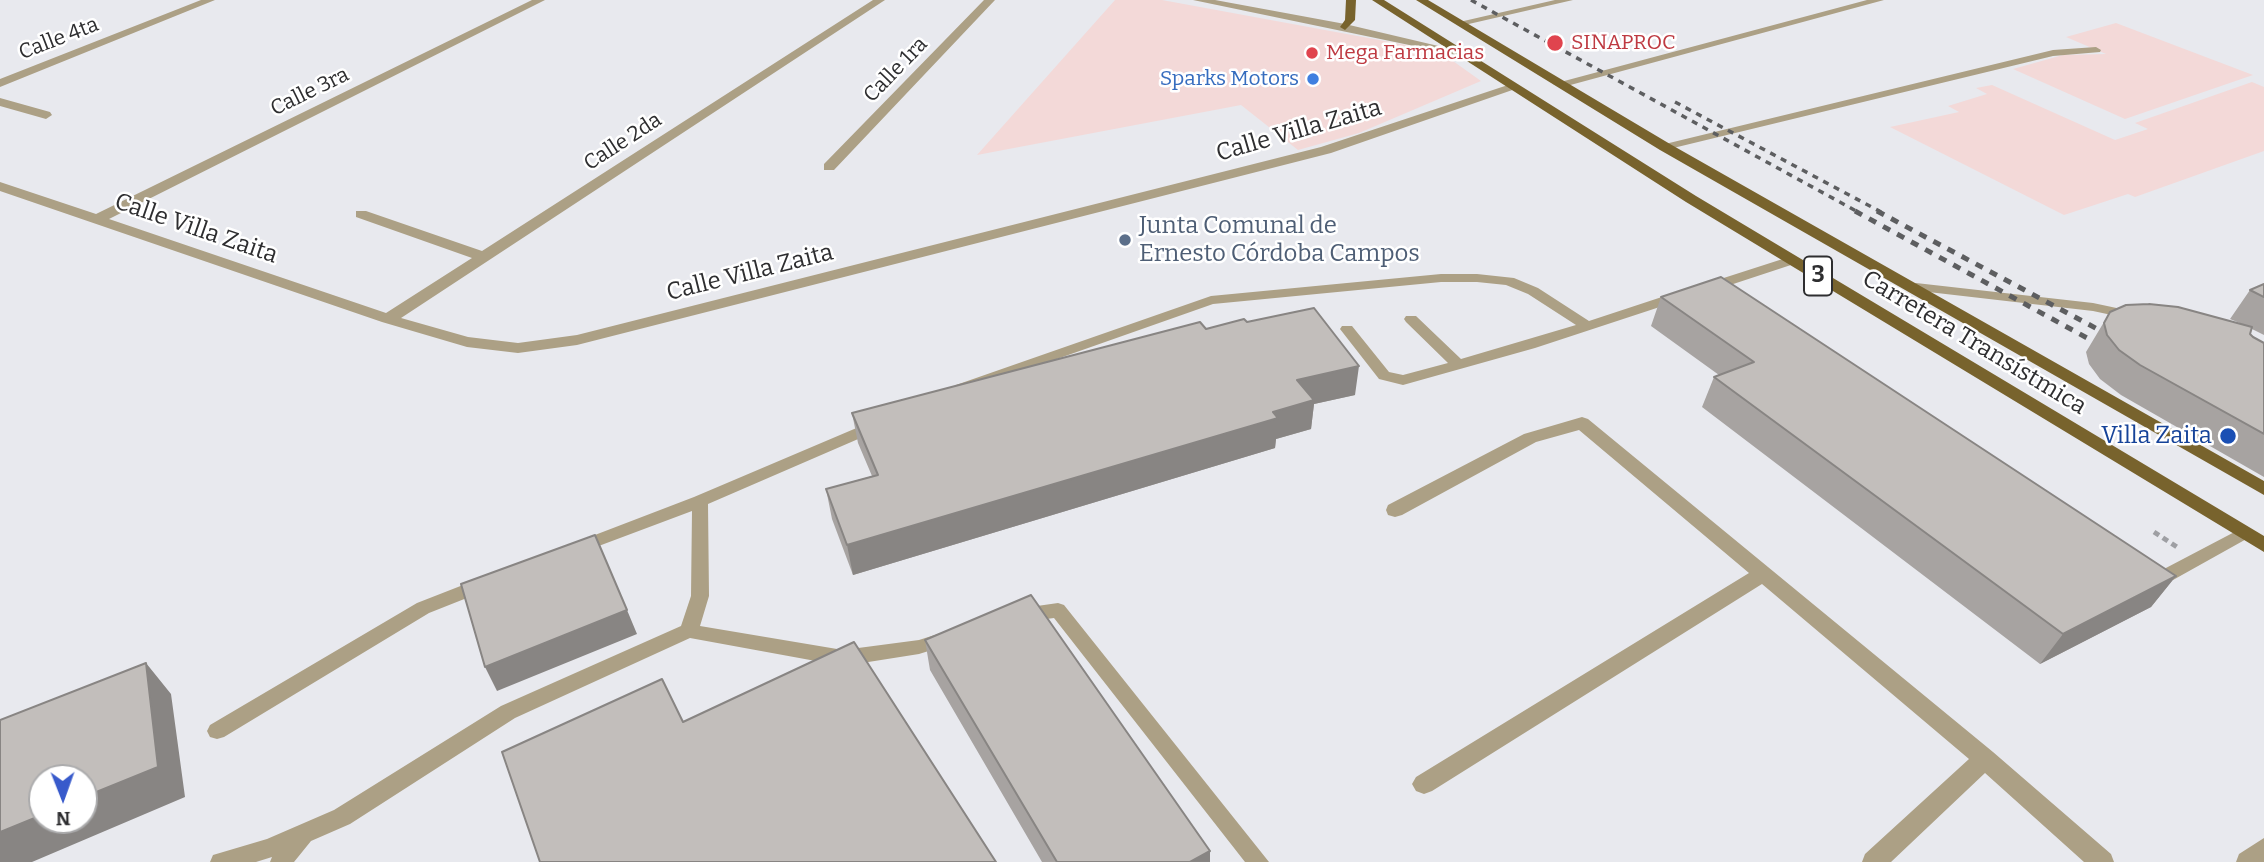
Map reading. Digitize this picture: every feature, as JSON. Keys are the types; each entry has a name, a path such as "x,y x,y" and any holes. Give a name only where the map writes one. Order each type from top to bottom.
{"main road":[{"path":"1345,27 1350,20 1351,0"},
{"name":"Carretera Transístmica","path":"1377,0 1792,260 2264,545"},
{"name":"Carretera Transístmica","path":"1421,0 1665,147 1916,287 2264,489"}],"street":[{"name":"Calle 4ta","path":"0,83 210,0"},
{"name":"Calle 3ra","path":"98,219 540,0"},
{"name":"Calle 2da","path":"388,319 880,0"},
{"name":"Calle 1ra","path":"829,167 990,0"},
{"path":"1198,0 1345,27 1462,53"},
{"path":"1559,84 1880,0"},
{"name":"Calle Villa Zaita","path":"0,186 388,319 467,342 518,348 577,341 1326,150 1515,87"},
{"path":"0,102 46,115"},
{"path":"360,214 484,257"},
{"path":"1395,510 1530,438 1582,423 1761,575 1985,759 2102,862"},
{"path":"1424,784 1761,575"},
{"path":"1874,862 1985,759"},
{"path":"2248,862 2264,849"}],"lane":[{"path":"1460,23 1568,0"},
{"path":"1665,147 2053,53 2096,50"},
{"path":"1347,329 1388,379 1403,380 1530,345 1585,324 1792,260"},
{"path":"949,393 986,377 1211,300 1441,278 1478,278 1509,281 1533,291 1585,324"},
{"path":"1711,287 1734,302"},
{"path":"1916,287 2093,307 2149,321"},
{"path":"1411,319 1458,365"},
{"path":"562,554 700,501 887,420"},
{"path":"689,631 700,596 700,501"},
{"path":"2132,570 2156,576 2166,575 2244,533"},
{"path":"217,732 424,608 499,579"},
{"path":"999,621 1058,610 1258,862"},
{"path":"221,862 270,848 342,817 508,712 689,631 843,658 919,648 959,634"},
{"path":"281,862 303,834"}],"shaded area":[{"path":"1115,0 1162,0 1439,51 1481,81 1359,133 1298,150 1241,105 977,155"},
{"path":"2116,23 2253,75 2125,119 2013,69 2063,55 2106,54 2066,37"},
{"path":"2252,82 2264,87 2264,151 2135,197 2128,194 2064,215 1890,127 1959,112 1948,106 1987,94 1976,88 1992,85 2115,140 2148,129 2135,123"}],"building":[{"path":"1721,277 2176,576 2063,634 1714,377 1754,362 1661,297"},
{"path":"2264,284 2264,297 2250,290"},
{"path":"2126,305 2178,307 2252,327 2250,334 2264,343 2264,434 2140,365 2119,350 2107,335 2104,323 2110,312"},
{"path":"1314,308 1359,366 1297,380 1314,400 1273,412 1278,418 847,545 826,489 878,475 852,413 1200,322 1206,329 1244,319 1247,322"},
{"path":"595,535 627,610 485,667 461,584"},
{"path":"1031,595 1210,851 1190,862 1057,862 925,640"},
{"path":"854,642 996,862 540,862 502,752 662,679 683,722"},
{"path":"146,663 158,767 98,791 98,764 28,764 28,821 0,832 0,720"}],"railway":[{"path":"1471,0 1858,212"},
{"path":"1675,102 1881,212"},
{"path":"1855,211 2109,350"},
{"path":"1877,211 2116,339"}],"place":[{"name":"SINAPROC","path":"1555,43"},
{"name":"Mega Farmacias","path":"1312,53"},
{"name":"Sparks Motors","path":"1313,79"},
{"name":"Junta Comunal de Ernesto Córdoba Campos","path":"1125,240"},
{"name":"Villa Zaita","path":"2228,436"}]}
